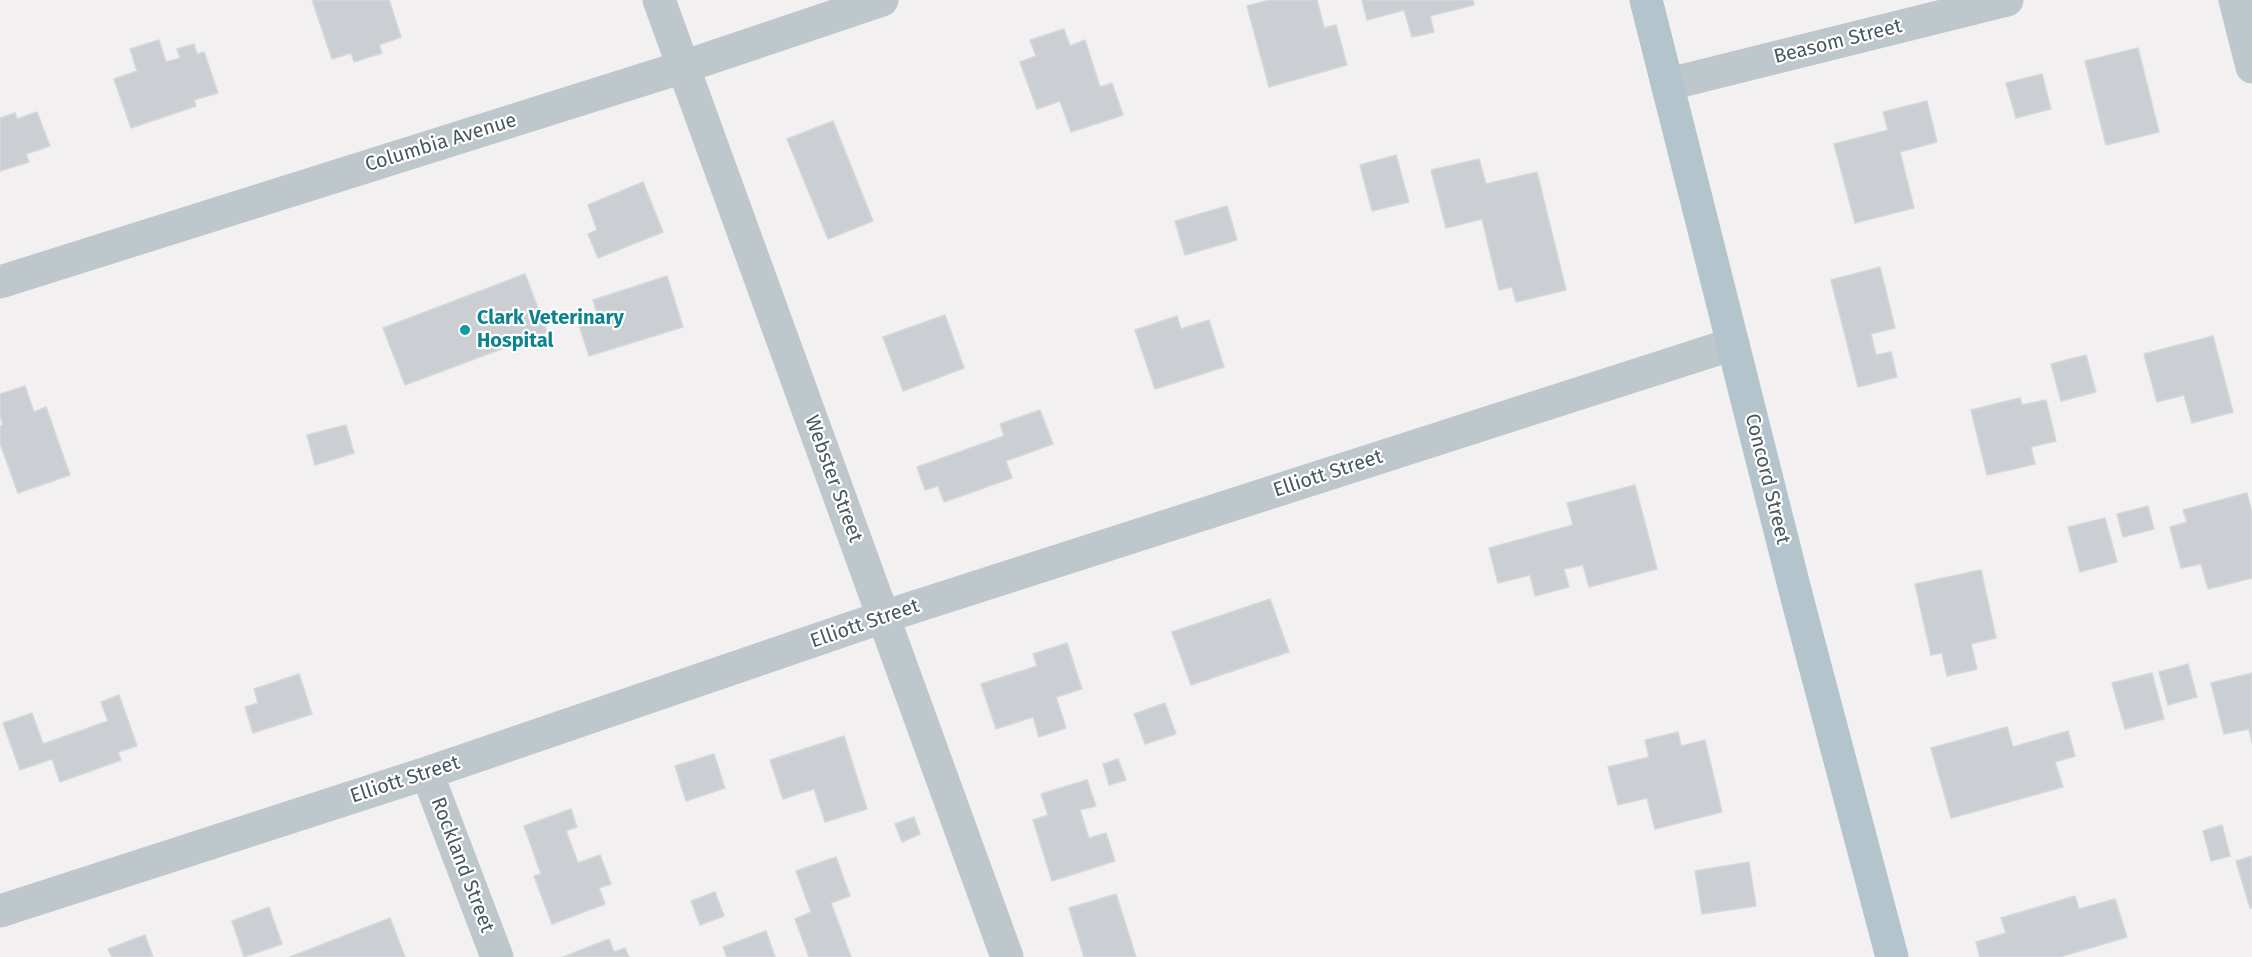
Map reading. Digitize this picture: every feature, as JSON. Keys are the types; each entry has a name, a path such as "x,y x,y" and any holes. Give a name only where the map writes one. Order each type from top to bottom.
{"main road":[{"name":"Concord Street","path":"1646,0 1797,598 1892,957"}],"street":[{"name":"Webster Street","path":"658,0 1007,957"},
{"name":"Columbia Avenue","path":"0,282 682,67 882,0"},
{"name":"Beasom Street","path":"1668,84 2007,0"},
{"path":"2235,0 2252,67"},
{"name":"Elliott Street","path":"0,911 427,773 883,617 1733,344"},
{"name":"Rockland Street","path":"427,773 497,957"}],"building":[{"path":"312,0 389,0 401,37 379,45 382,53 354,62 351,53 332,59"},
{"path":"1270,0 1317,0 1324,28 1336,25 1347,65 1269,87 1247,6"},
{"path":"1362,0 1473,0 1474,5 1430,16 1434,32 1412,37 1404,10 1367,20"},
{"path":"1064,29 1070,46 1085,40 1100,87 1112,83 1123,115 1071,132 1060,101 1037,109 1020,62 1036,56 1030,40"},
{"path":"159,40 166,62 180,58 177,49 194,44 197,54 204,52 218,93 194,100 196,106 131,128 114,79 137,71 130,49"},
{"path":"2138,48 2159,132 2106,145 2085,61"},
{"path":"2042,74 2051,109 2016,118 2006,83"},
{"path":"1927,101 1937,142 1900,152 1914,208 1855,223 1834,144 1888,130 1883,112"},
{"path":"37,112 50,146 26,154 29,162 0,171 0,118 15,113 17,119"},
{"path":"833,121 873,221 828,239 787,139"},
{"path":"1396,155 1409,202 1372,211 1360,165"},
{"path":"1479,159 1486,184 1537,172 1566,290 1516,302 1512,287 1499,290 1482,219 1446,228 1431,170"},
{"path":"643,182 663,232 598,258 588,234 597,230 588,205"},
{"path":"1227,206 1237,240 1185,255 1175,221"},
{"path":"1880,267 1895,328 1871,334 1876,355 1891,352 1897,377 1858,387 1831,280"},
{"name":"Clark Veterinary Hospital","path":"525,274 547,332 405,385 383,328"},
{"path":"667,276 683,327 589,356 578,322 598,316 593,300"},
{"path":"945,315 964,368 903,391 883,337"},
{"path":"1177,316 1181,329 1209,320 1224,367 1155,389 1135,330"},
{"path":"2213,336 2233,412 2192,423 2184,395 2157,402 2144,354"},
{"path":"2086,355 2096,392 2061,401 2051,364"},
{"path":"25,386 34,412 46,407 70,475 18,493 0,443 0,426 3,425 0,416 0,394"},
{"path":"2020,398 2022,405 2046,400 2056,441 2031,447 2035,464 1987,475 1971,410"},
{"path":"1040,410 1053,444 1006,461 1012,478 944,502 938,486 925,490 917,467 1004,436 1000,424"},
{"path":"346,425 354,453 315,465 307,435"},
{"path":"1635,485 1657,569 1589,587 1583,565 1564,569 1569,587 1535,596 1530,575 1498,583 1489,548 1573,525 1567,503"},
{"path":"2247,493 2252,513 2252,578 2208,589 2201,564 2181,568 2170,527 2187,522 2183,510"},
{"path":"2148,506 2154,529 2123,537 2117,514"},
{"path":"2105,518 2117,562 2080,572 2068,527"},
{"path":"1981,570 1996,638 1971,644 1977,669 1947,676 1942,653 1931,655 1915,584"},
{"path":"1270,599 1289,652 1191,685 1172,632"},
{"path":"1067,643 1082,689 1056,697 1066,728 1039,737 1033,717 996,729 981,684 1037,666 1033,654"},
{"path":"2188,664 2197,697 2168,705 2159,672"},
{"path":"2152,673 2164,719 2125,729 2112,683"},
{"path":"2252,673 2252,743 2249,729 2224,734 2211,683"},
{"path":"299,674 312,714 253,733 245,707 258,703 254,689"},
{"path":"119,695 137,746 118,752 121,760 60,782 52,759 20,770 3,723 32,713 43,744 108,721 101,702"},
{"path":"1165,703 1176,734 1145,744 1134,714"},
{"path":"2007,727 2013,747 2068,731 2075,756 2055,762 2063,787 1951,818 1931,748"},
{"path":"1678,732 1681,746 1705,740 1722,812 1655,829 1647,798 1618,805 1608,767 1649,757 1645,740"},
{"path":"844,736 867,809 825,822 814,789 783,799 770,760"},
{"path":"714,754 725,788 686,801 675,766"},
{"path":"1118,759 1126,780 1109,785 1103,764"},
{"path":"1087,780 1096,806 1080,810 1089,838 1106,833 1115,861 1052,881 1033,820 1048,815 1041,794"},
{"path":"571,809 577,827 566,831 578,863 600,855 611,884 599,888 605,904 552,924 534,876 541,874 524,826"},
{"path":"914,817 920,834 902,842 895,824"},
{"path":"2222,825 2230,856 2211,861 2203,831"},
{"path":"2252,856 2252,908 2250,908 2236,861"},
{"path":"836,857 850,896 831,903 851,957 809,957 795,919 811,912 796,871"},
{"path":"1749,862 1756,906 1702,914 1695,871"},
{"path":"715,892 724,916 700,925 691,901"},
{"path":"1116,894 1136,957 1084,957 1069,908"},
{"path":"2075,896 2079,909 2115,899 2127,937 2060,957 1980,957 1976,942 2006,933 2001,918"},
{"path":"269,907 282,944 244,957 232,921"},
{"path":"390,918 405,957 290,957"},
{"path":"766,931 775,957 727,957 723,947"},
{"path":"145,935 153,957 112,957 108,949"},
{"path":"609,939 614,952 625,948 629,957 563,957"}],"place":[{"name":"Clark Veterinary Hospital","path":"465,330"}]}
